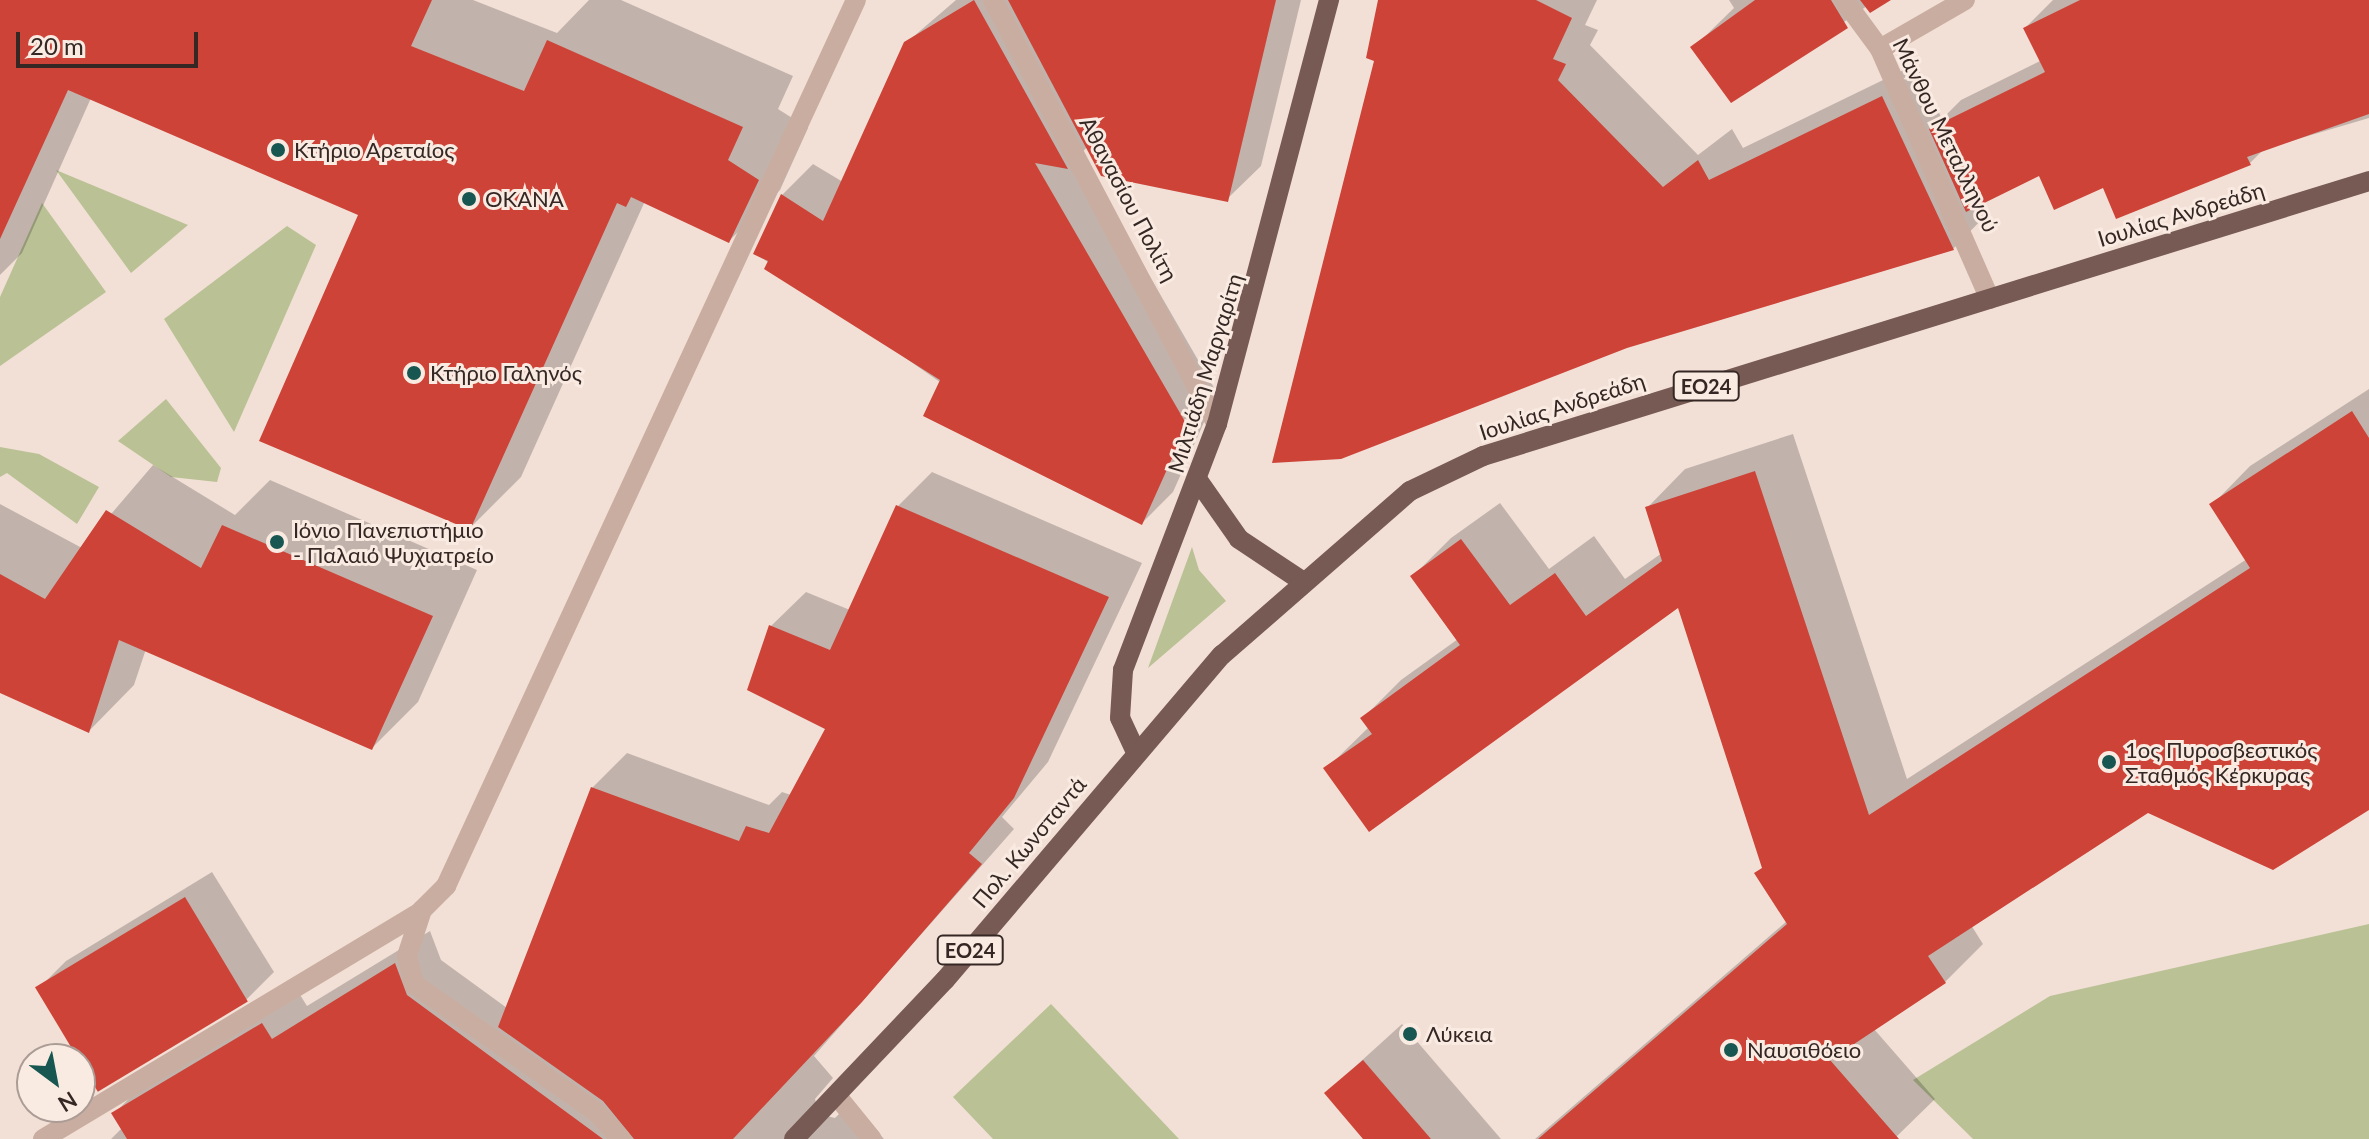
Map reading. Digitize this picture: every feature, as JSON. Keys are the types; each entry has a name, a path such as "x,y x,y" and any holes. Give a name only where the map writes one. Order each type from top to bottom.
{"main road":[{"name":"Μιλτιάδη Μαργαρίτη","path":"1135,750 1120,718 1123,670 1217,424 1329,0"},
{"name":"Ιουλίας Ανδρεάδη","path":"1135,750 1302,581 1410,491 1483,456 2369,181"},
{"path":"1197,479 1239,539 1302,581"},
{"name":"Πολ. Κωνσταντά","path":"794,1139 945,980 1135,750"}],"street":[{"path":"621,1139 595,1111 414,984 407,956 422,910 466,851 856,0"},
{"name":"Αθανασίου Πολίτη","path":"993,0 1217,424"},
{"name":"Μάνθου Μεταλληνού","path":"1844,0 1880,49 1990,299"},
{"path":"1880,49 1965,0"},
{"path":"43,1139 422,910"},
{"path":"837,1096 872,1139"}],"green space":[{"path":"56,170 188,225 131,273"},
{"path":"42,203 106,292 0,366 0,297"},
{"path":"287,226 316,245 234,432 164,319"},
{"path":"166,399 221,468 217,482 171,477 118,441"},
{"path":"0,447 39,454 99,487 77,524 7,473 0,477"},
{"path":"1192,547 1199,570 1226,601 1148,668"},
{"path":"2369,924 2369,1139 1973,1139 1913,1080 2050,996"},
{"path":"1051,1004 1179,1139 993,1139 953,1097"}],"building":[{"path":"0,0 432,0 411,46 524,91 547,40 743,127 728,160 759,180 729,243 631,197 626,207 617,203 470,530 259,441 358,215 68,90 0,239"},
{"path":"974,0 1068,169 1035,163 1187,425 1142,525 923,416 940,380 764,269 768,261 753,254 781,194 823,221 904,42"},
{"path":"1008,0 1276,0 1228,202 1101,176"},
{"path":"1378,0 1536,0 1572,18 1553,59 1566,64 1558,80 1663,187 1698,160 1709,180 1882,96 1954,250 1627,348 1341,459 1272,463 1374,61 1366,58"},
{"path":"1755,0 1831,0 1848,28 1731,103 1690,47"},
{"path":"1860,0 1891,0 1870,13"},
{"path":"2080,0 2369,0 2369,114 2247,157 2251,165 2116,219 2103,188 2054,210 2039,176 1966,212 1929,129 2045,72 2023,28"},
{"path":"2352,411 2369,438 2369,810 2273,870 2148,813 1928,956 1946,983 1830,1060 1899,1139 1538,1139 1787,924 1754,873 1762,868 1678,608 1369,832 1323,768 1372,734 1360,718 1460,645 1410,576 1461,539 1510,605 1555,573 1586,616 1662,561 1645,507 1755,471 1869,815 2250,568 2209,504"},
{"path":"896,505 1109,597 1014,798 969,853 982,864 862,1002 733,1139 634,1139 603,1101 498,1027 591,787 739,841 746,826 769,833 825,729 747,690 769,625 830,650"},
{"path":"106,510 201,568 222,525 433,616 372,750 119,640 89,733 0,693 0,574 45,599"},
{"path":"185,897 248,1002 98,1092 96,1043 69,1043 35,987"},
{"path":"395,963 407,995 603,1139 127,1139 111,1113 262,1023 272,1039"},
{"path":"1363,1060 1431,1139 1363,1139 1324,1093"}],"place":[{"name":"Κτήριο Αρεταίος","path":"278,150"},
{"name":"ΟΚΑΝΑ","path":"469,199"},
{"name":"Κτήριο Γαληνός","path":"414,373"},
{"name":"Ιόνιο Πανεπιστήμιο - Παλαιό Ψυχιατρείο","path":"277,542"},
{"name":"1ος Πυροσβεστικός Σταθμός Κέρκυρας","path":"2109,762"},
{"name":"Λύκεια","path":"1410,1034"},
{"name":"Ναυσιθόειο","path":"1731,1050"}]}
